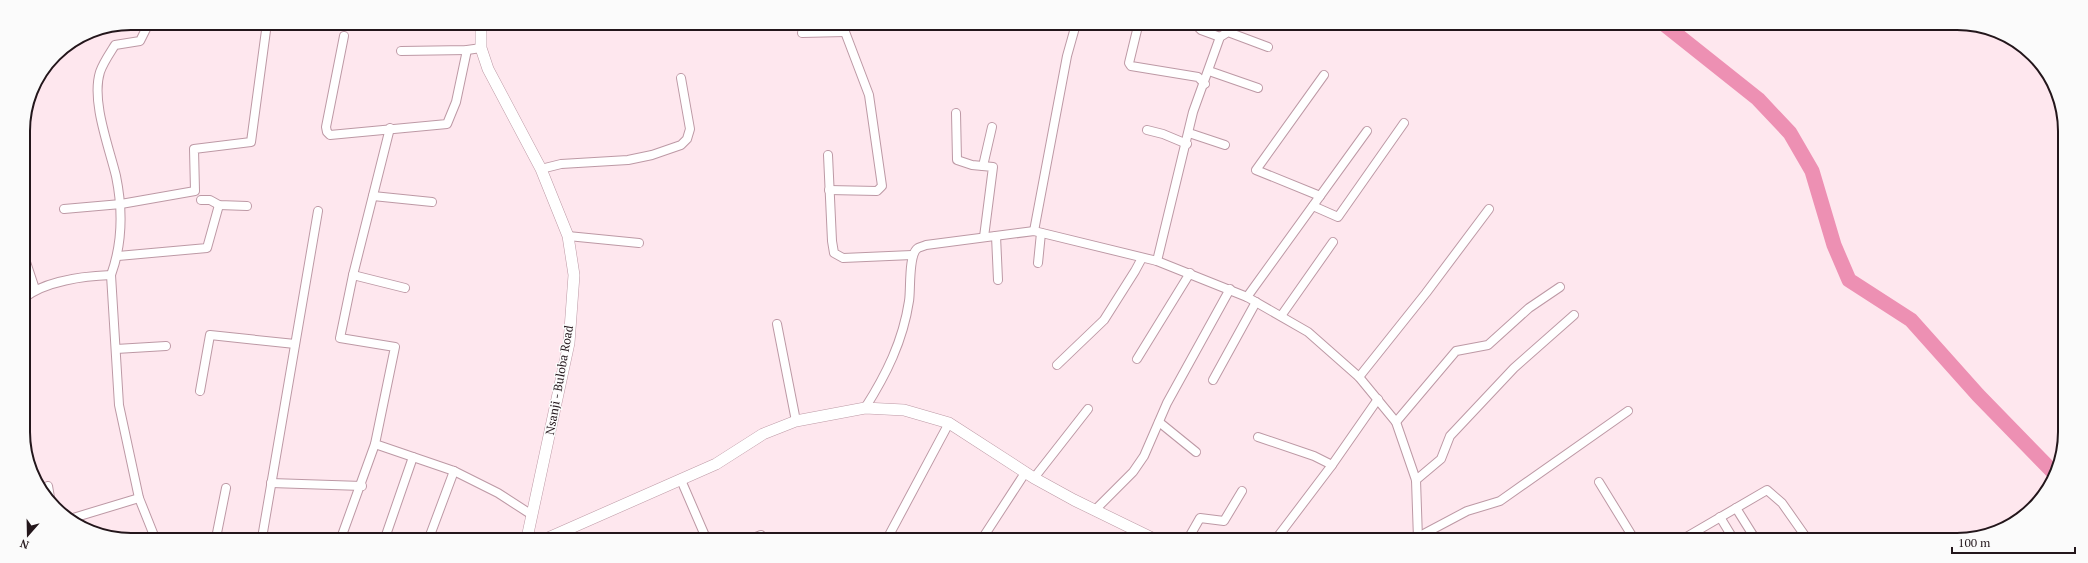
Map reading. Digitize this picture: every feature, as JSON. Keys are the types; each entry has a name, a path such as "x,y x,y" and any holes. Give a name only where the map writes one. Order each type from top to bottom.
{"street":[{"path":"146,30 140,41 115,45 100,71 98,85 103,130 116,176 121,204 122,226 118,256 111,275 119,405 139,498 153,533"},
{"path":"64,209 121,204 195,191 194,149 251,142 266,30"},
{"name":"Nsanji - Buloba Road","path":"481,30 482,48 488,69 541,169 568,236 574,275 569,343 528,533"},
{"path":"1038,263 1037,232 1067,56 1074,30"},
{"path":"1137,30 1129,63 1131,66 1198,77 1205,84"},
{"path":"1201,30 1220,37"},
{"path":"802,33 845,32 869,95 882,186 877,192 829,190"},
{"path":"1157,261 1194,112 1205,84 1213,52 1218,46 1220,37 1228,32 1268,47"},
{"path":"344,36 326,130 330,135 390,128 445,125 449,122 456,102 467,50"},
{"path":"401,51 467,50 482,48"},
{"path":"1208,71 1258,88"},
{"path":"1320,196 1256,170 1324,75"},
{"path":"541,169 561,164 628,160 652,155 681,145 687,139 690,129 680,78"},
{"path":"956,113 957,160 972,165 993,167 984,238"},
{"path":"1313,206 1338,217 1404,123"},
{"path":"983,166 992,127"},
{"path":"343,533 362,486 375,444 395,347 340,338 353,275 390,128"},
{"path":"1147,130 1163,134 1187,144"},
{"path":"1247,296 1367,131"},
{"path":"1189,133 1225,145"},
{"path":"828,155 832,241 834,253 843,258 912,254"},
{"path":"373,196 432,202"},
{"path":"200,200 210,200 219,205 247,206"},
{"path":"118,256 207,248 219,205"},
{"path":"1358,377 1426,293 1489,209"},
{"path":"263,533 318,211"},
{"path":"865,408 882,381 904,329 909,301 912,254 917,248 926,245 1037,232 1157,261 1247,296 1308,332 1358,377 1396,422 1416,480 1418,533"},
{"path":"568,236 639,243"},
{"path":"996,236 998,280"},
{"path":"1281,316 1333,242"},
{"path":"1057,365 1104,320 1136,271 1142,258"},
{"path":"30,274 35,289"},
{"path":"1137,359 1190,274"},
{"path":"30,293 35,289 89,276 111,275"},
{"path":"353,275 405,288"},
{"path":"1396,422 1456,351 1488,345 1530,308 1560,287"},
{"path":"1094,510 1133,472 1144,456 1167,403 1230,289"},
{"path":"1213,380 1256,302"},
{"path":"1416,480 1441,459 1450,436 1514,368 1574,315"},
{"path":"777,324 796,421"},
{"path":"200,391 210,335 295,344"},
{"path":"116,349 166,346"},
{"path":"1281,533 1332,466 1378,399"},
{"path":"559,533 716,464 763,434 796,421 865,408 904,410 949,424 1030,475 1094,510 1142,533"},
{"path":"986,533 1030,475 1088,409"},
{"path":"1427,533 1467,511 1500,501 1628,411"},
{"path":"1159,422 1196,452"},
{"path":"890,533 949,424"},
{"path":"1258,437 1314,456 1332,466"},
{"path":"375,444 454,471 498,493 532,515"},
{"path":"387,533 413,457"},
{"path":"431,533 454,471"},
{"path":"681,480 704,533"},
{"path":"1599,482 1630,533"},
{"path":"271,483 362,486"},
{"path":"48,486 49,491"},
{"path":"217,533 226,488"},
{"path":"1694,533 1767,490 1782,503 1803,533"},
{"path":"1191,533 1200,518 1224,521 1242,491"},
{"path":"76,517 139,498"},
{"path":"1736,508 1752,533"},
{"path":"1720,517 1730,533"}],"waterway":[{"path":"1671,30 1758,99 1790,133 1812,171 1834,245 1849,280 1911,320 1978,395 2051,470"}]}
